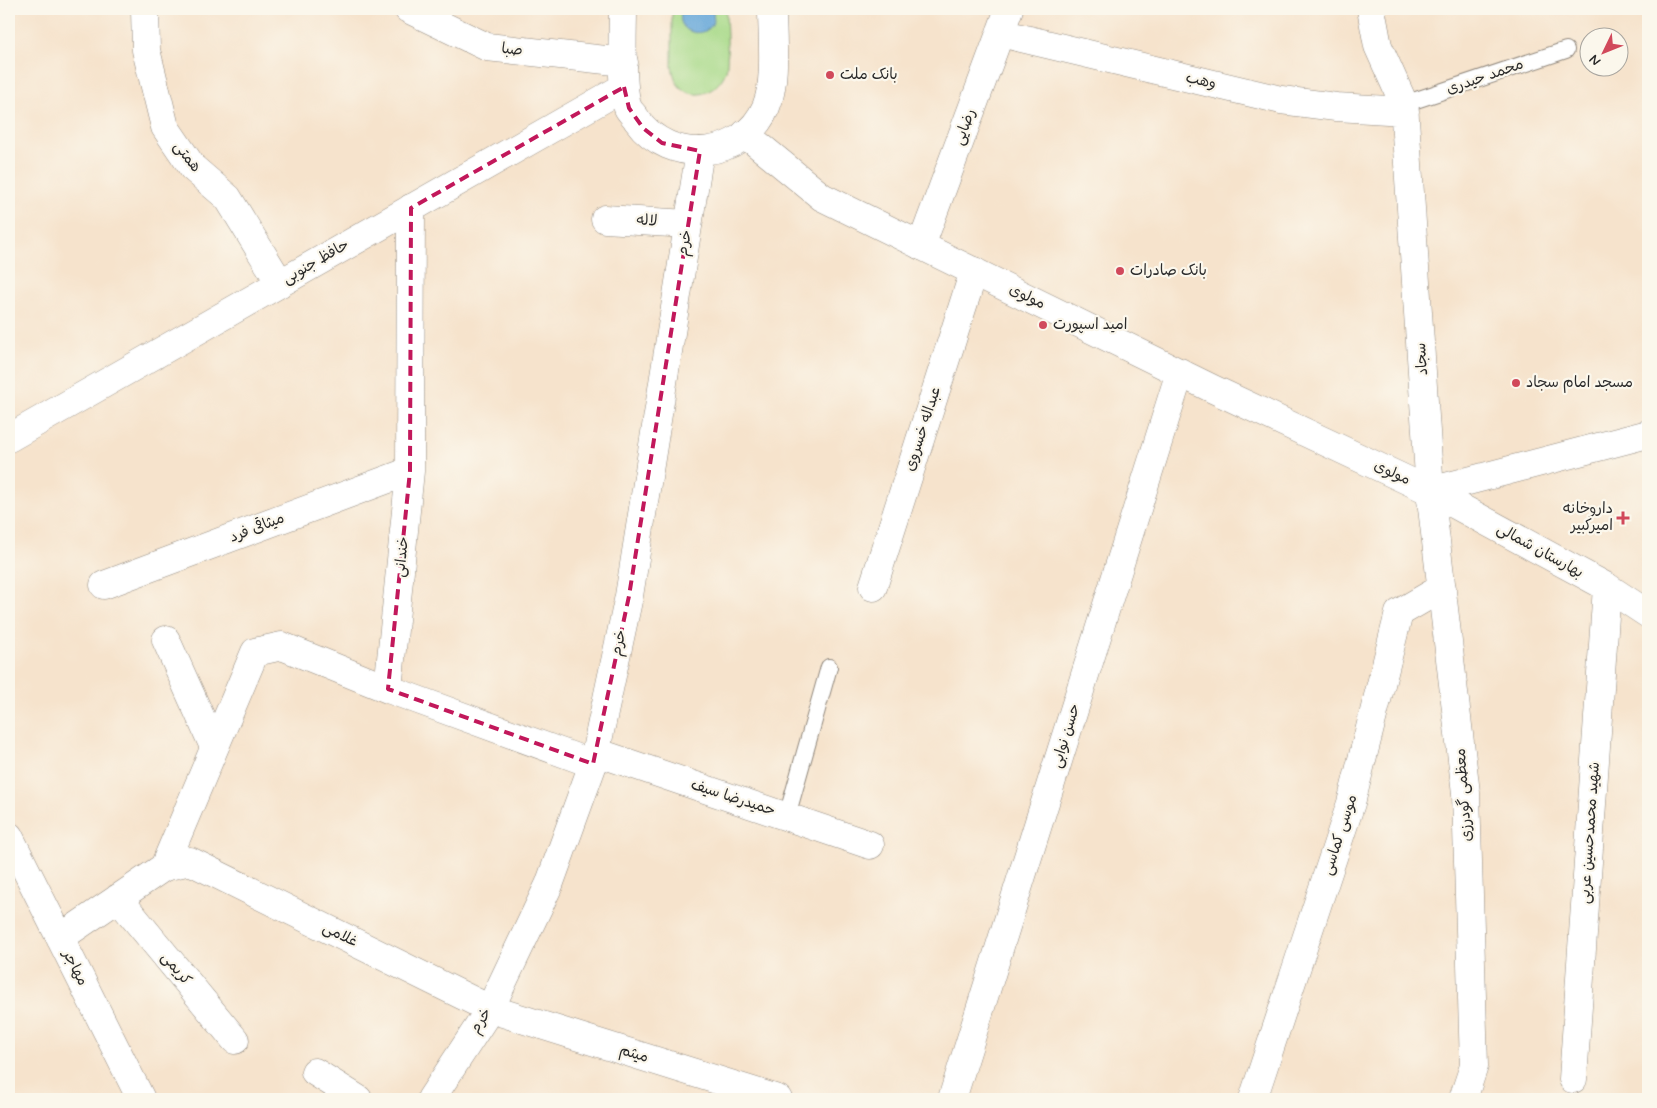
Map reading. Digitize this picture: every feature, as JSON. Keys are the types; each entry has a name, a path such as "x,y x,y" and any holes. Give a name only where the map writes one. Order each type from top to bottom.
{"street":[{"name":"همتی","path":"145,9 146,50 165,127 192,168 228,198 280,284"},
{"name":"صبا","path":"408,9 487,47 624,74"},
{"path":"623,9 624,74 628,108 643,128 662,143 685,151 710,151 733,143 753,128 766,108 772,84 772,9"},
{"name":"سجاد","path":"1371,9 1378,46 1405,108 1430,491"},
{"name":"وهب","path":"1004,21 1281,100 1336,107 1405,108"},
{"name":"رضایی","path":"921,246 1004,21"},
{"name":"حافظ جنوبی","path":"9,438 411,208 624,74"},
{"name":"مولوی","path":"745,134 822,197 1180,372 1430,491"},
{"name":"خرم","path":"431,1099 490,1009 549,885 594,758 629,596 700,151"},
{"name":"خندانی","path":"388,689 410,471 411,208"},
{"name":"لاله","path":"605,219 688,224"},
{"name":"عبداله خسروی","path":"873,587 974,271"},
{"name":"حسن نوابی","path":"952,1099 1180,372"},
{"path":"1430,491 1648,434"},
{"name":"میثاقی فرد","path":"104,585 410,471"},
{"name":"بهارستان شمالی","path":"1430,491 1607,588 1648,614"},
{"name":"معظمی گودرزی","path":"1430,491 1466,793 1474,1066 1463,1099"},
{"name":"موسی کماسی","path":"1253,1099 1351,803 1399,613 1442,588"},
{"name":"شهید محمدحسین عربی","path":"1572,1079 1607,588"},
{"path":"166,640 214,747"},
{"path":"60,938 164,866 255,652 282,646 388,689 594,758"},
{"name":"حمیدرضا سیف","path":"594,758 787,816 870,845"},
{"name":"مهاجر","path":"9,836 141,1099"},
{"name":"غلامی","path":"164,866 190,861 490,1009"},
{"name":"کریمی","path":"118,898 235,1040"},
{"name":"میثم","path":"490,1009 778,1099"},
{"path":"316,1072 358,1099"}],"lane":[{"name":"محمد حیدری","path":"1405,108 1566,50"},
{"path":"787,816 829,667"}],"highlighted area":[{"path":"624,87 629,108 643,128 662,143 700,151 629,596 593,764 388,689 410,471 411,208"}],"green space":[{"path":"672,9 726,9 726,71 718,84 707,92 693,94 678,85 672,66"}],"water":[{"path":"682,9 712,9 713,19 710,27 697,33 690,31 684,27 681,19"}],"place":[{"name":"بانک ملت","path":"830,75"},
{"name":"بانک صادرات","path":"1120,271"},
{"name":"امید اسپورت","path":"1043,325"},
{"name":"مسجد امام سجاد","path":"1516,383"},
{"name":"داروخانه امیرکبیر","path":"1623,518"}]}
